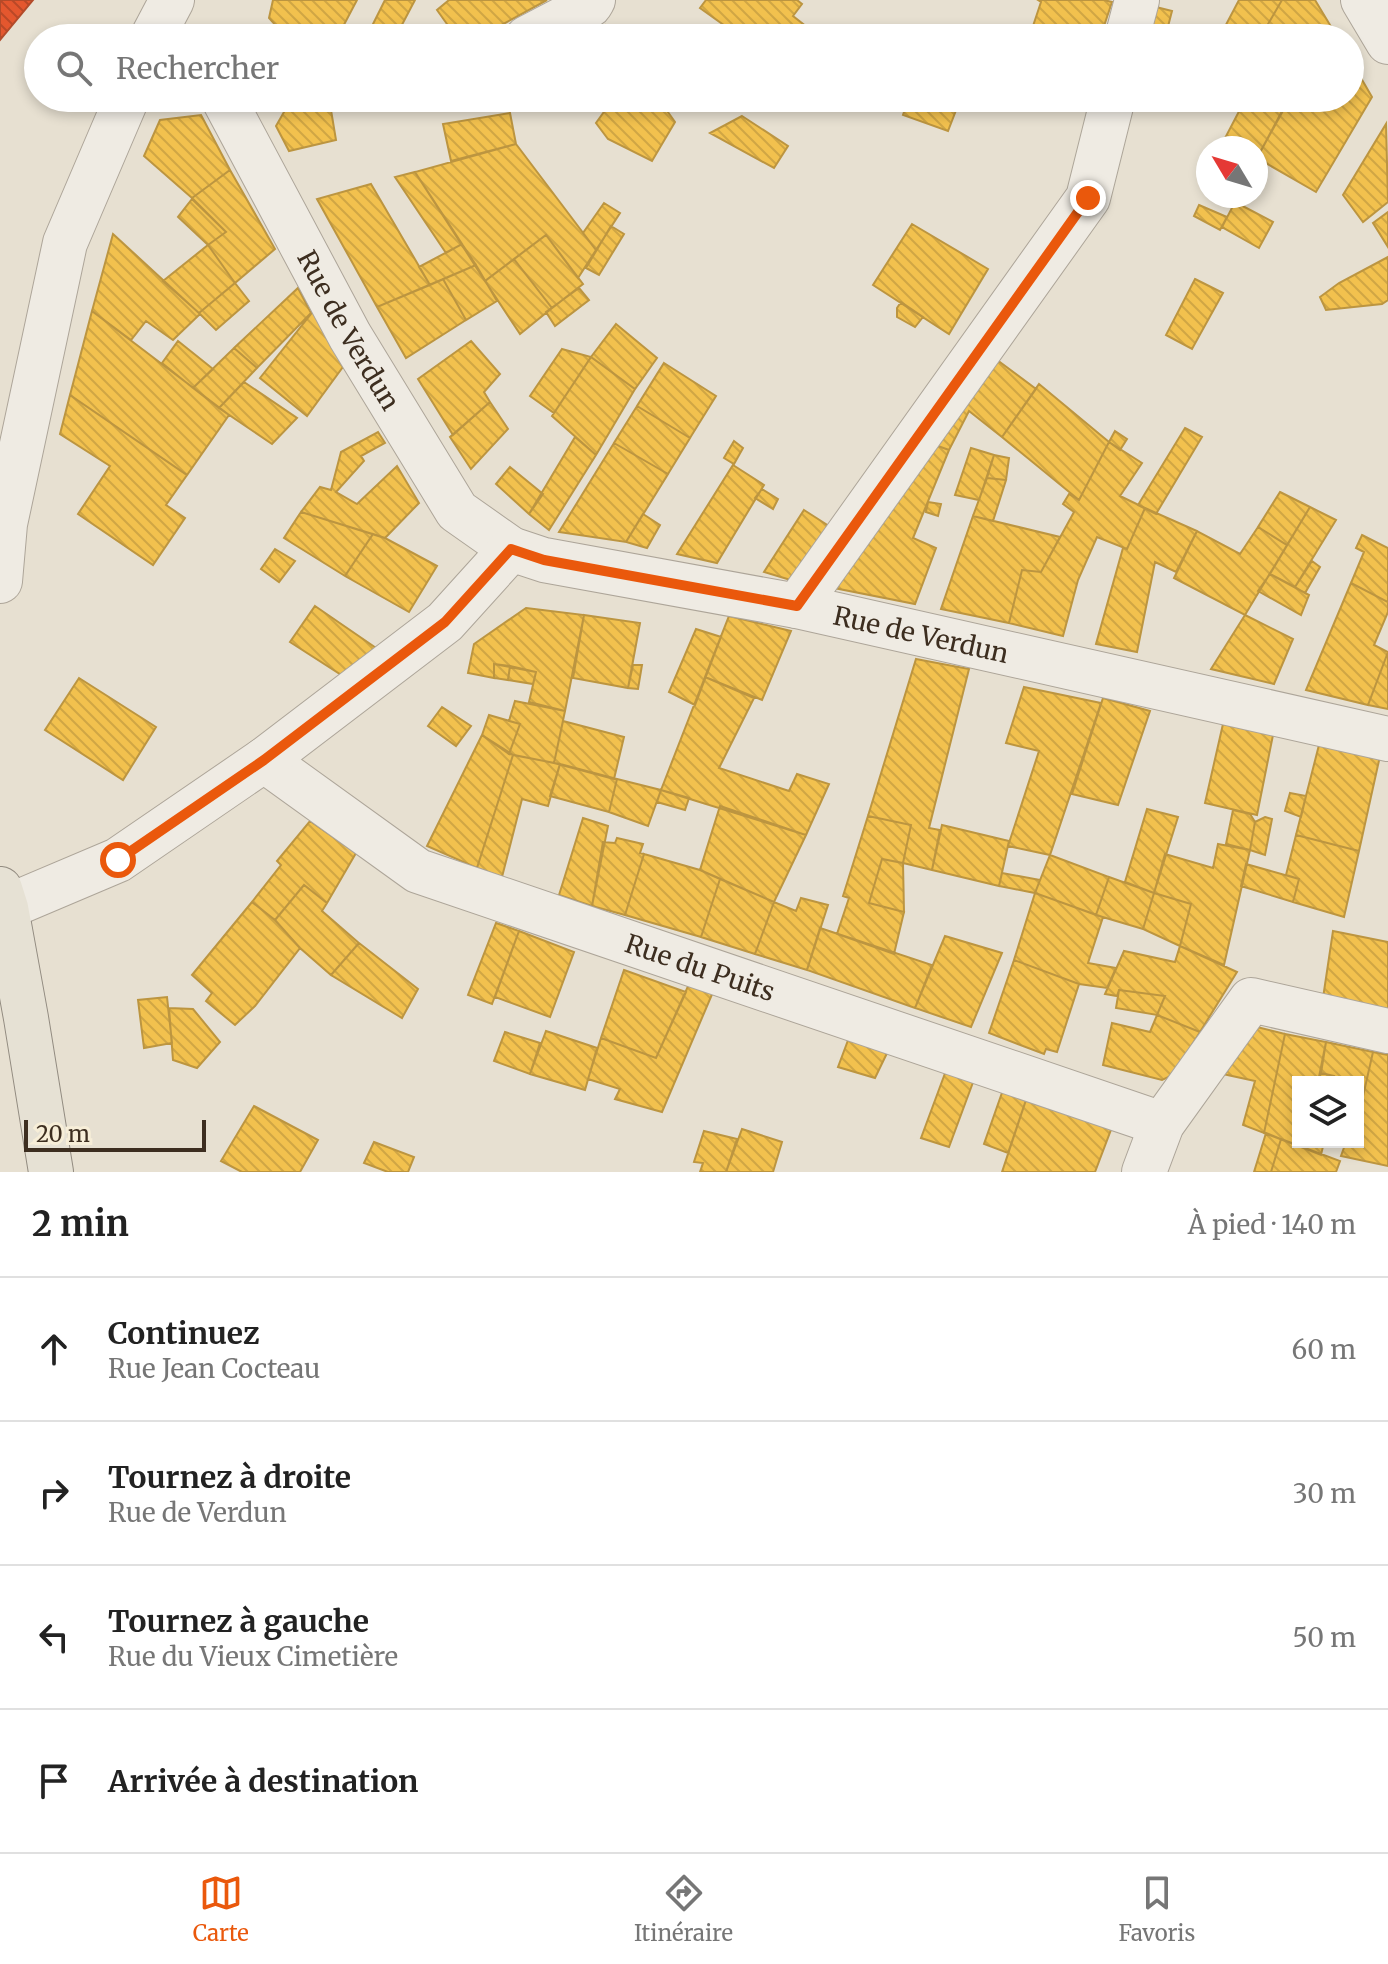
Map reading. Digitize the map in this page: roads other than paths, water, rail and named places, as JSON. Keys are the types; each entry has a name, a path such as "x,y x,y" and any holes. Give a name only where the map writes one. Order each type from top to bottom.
{"main road":[{"path":"2,902 51,1172"}],"street":[{"path":"554,24 590,5 593,0"},
{"path":"1131,24 1137,0"},
{"path":"1363,0 1388,41"},
{"path":"0,581 3,525 65,243 121,112"},
{"name":"Rue de Verdun","path":"230,112 350,336 457,511 511,549 544,560 797,606 1388,739"},
{"path":"797,606 1088,198 1110,112"},
{"path":"2,902 118,860 264,760 445,622 511,549"},
{"name":"Rue du Puits","path":"264,760 418,871 1162,1124"},
{"path":"1144,1172 1162,1124 1251,1000 1388,1031"}]}
